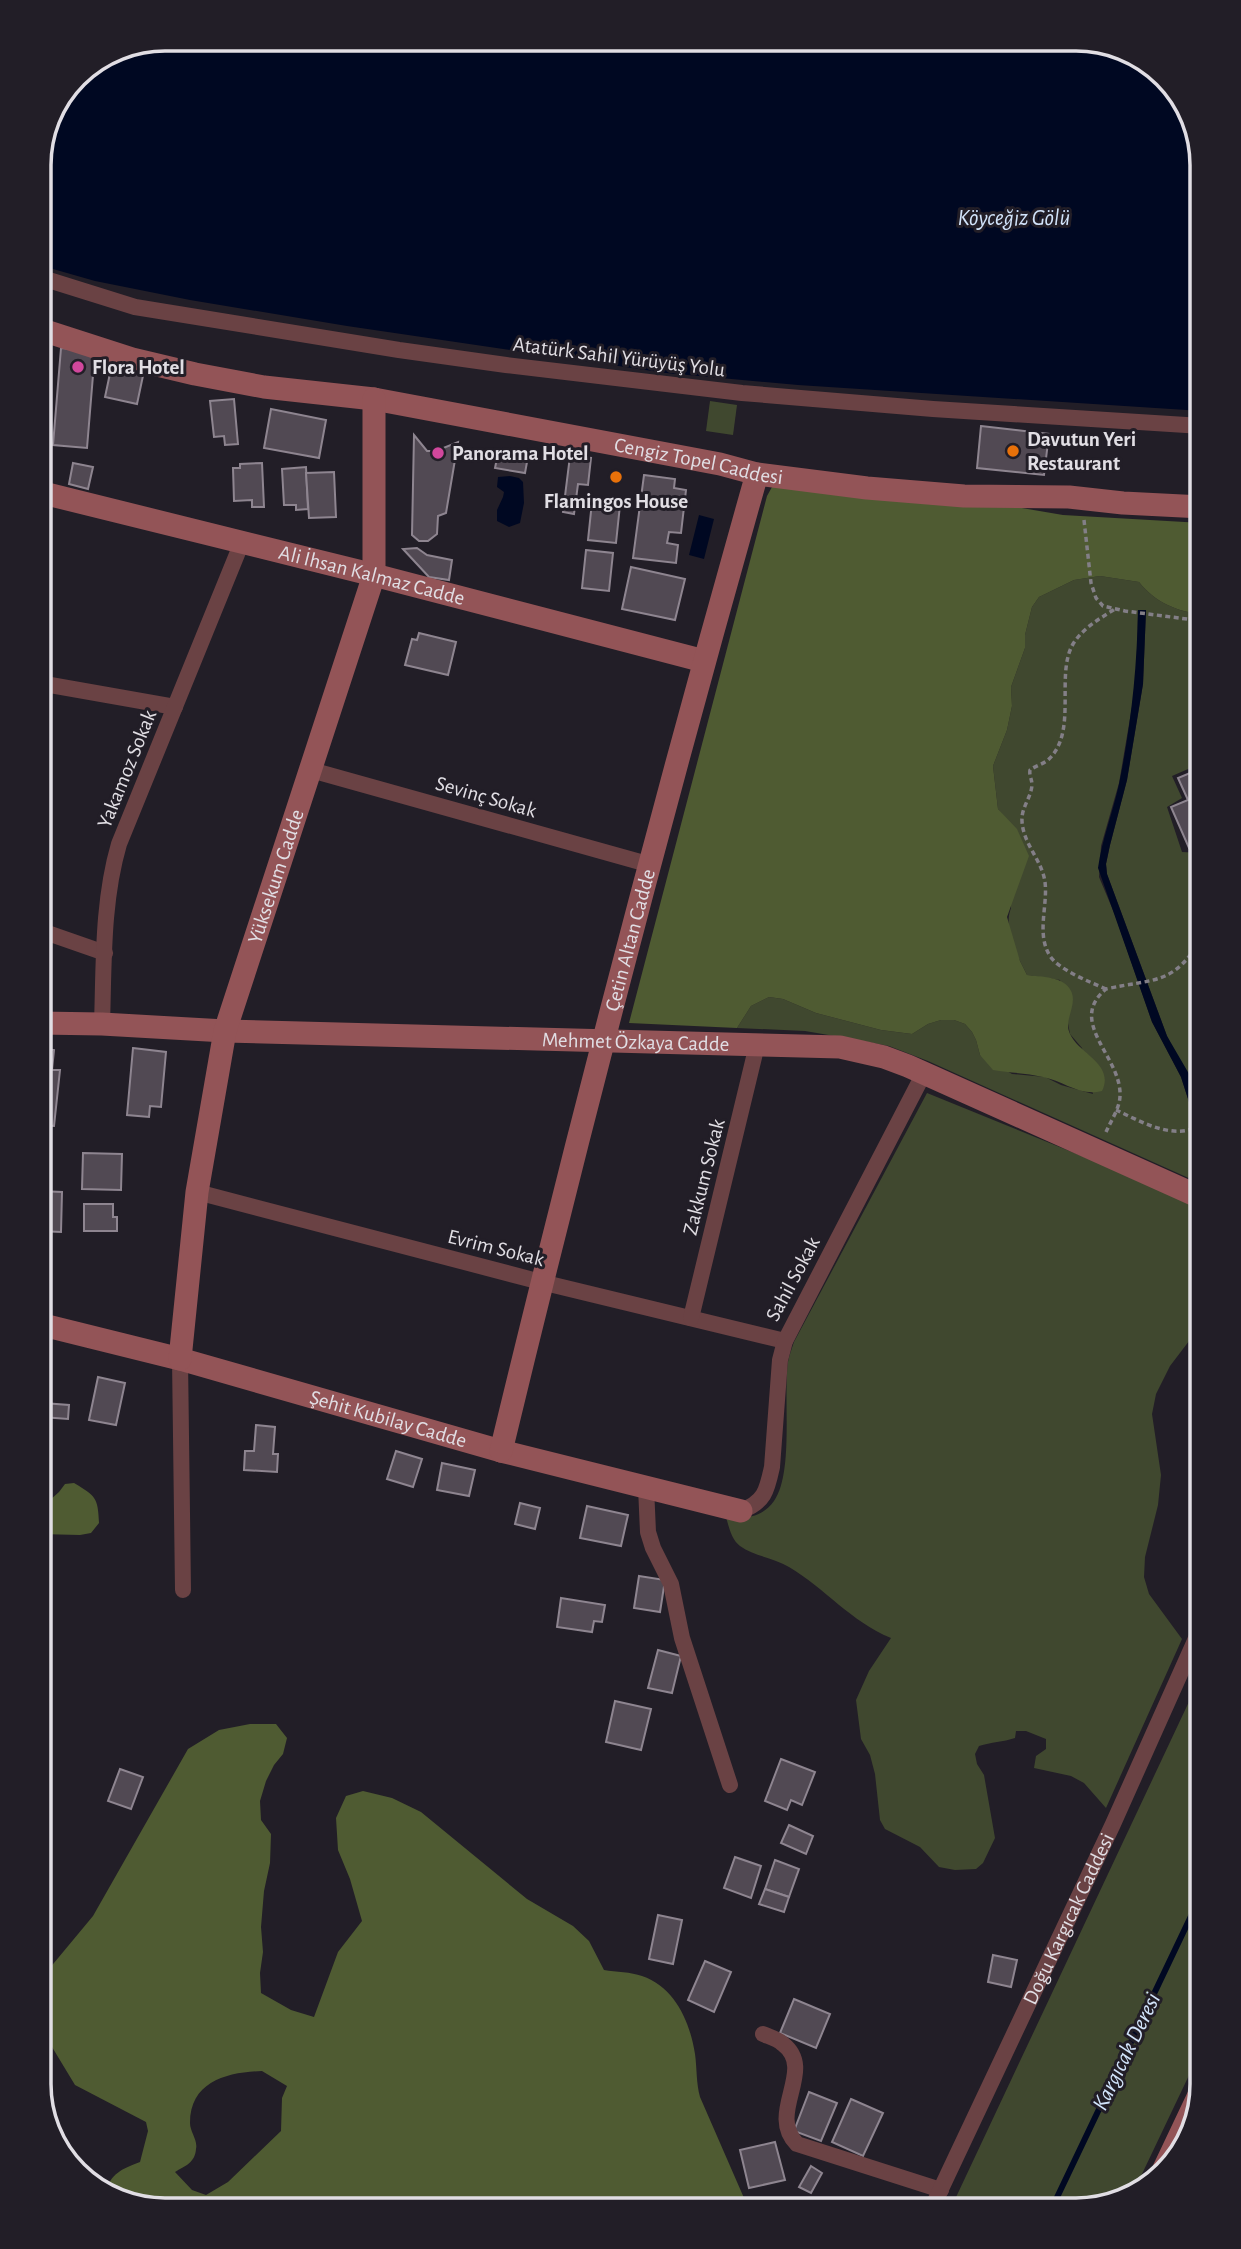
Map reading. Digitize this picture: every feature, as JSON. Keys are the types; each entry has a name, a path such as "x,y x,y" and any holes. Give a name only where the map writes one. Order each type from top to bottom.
{"street":[{"name":"Atatürk Sahil Yürüyüş Yolu","path":"51,281 135,307 506,365 756,394 933,409 1190,425"},
{"name":"Cengiz Topel Caddesi","path":"51,333 132,359 195,374 264,387 374,399 720,464 757,474 867,488 964,496 1082,499 1190,507"},
{"name":"Yüksekum Cadde","path":"180,1359 197,1192 225,1031 374,575 374,399"},
{"name":"Çetin Altan Cadde","path":"500,1451 604,1041 704,661 757,474"},
{"name":"Ali İhsan Kalmaz Cadde","path":"51,495 704,661"},
{"name":"Yakamoz Sokak","path":"102,1024 110,882 119,844 242,542"},
{"path":"51,685 175,707"},
{"name":"Sevinç Sokak","path":"310,770 651,865"},
{"path":"51,934 105,953"},
{"name":"Mehmet Özkaya Cadde","path":"51,1023 225,1031 840,1047 884,1056 1190,1193"},
{"name":"Zakkum Sokak","path":"691,1318 757,1045"},
{"name":"Sahil Sokak","path":"741,1511 754,1506 763,1497 768,1484 772,1467 780,1360 785,1340 924,1073"},
{"name":"Evrim Sokak","path":"197,1192 541,1282 785,1340"},
{"name":"Şehit Kubilay Cadde","path":"51,1327 180,1359 500,1451 741,1511"},
{"path":"180,1359 183,1590"},
{"path":"646,1487 648,1532 671,1584 682,1638 730,1785"},
{"name":"Doğu Kargıcak Caddesi","path":"936,2198 1113,1824 1190,1652"},
{"path":"764,2034 782,2042 796,2062 787,2105 787,2124 790,2137 797,2144 940,2190"}],"path":[{"path":"1082,499 1093,591 1102,606 1190,619"},
{"path":"1115,609 1089,625 1072,646 1067,659 1063,732 1051,757 1030,770 1032,786 1021,821 1023,832 1043,873 1043,933 1051,958 1074,974 1105,989 1162,978 1183,966 1190,958"},
{"path":"1097,1151 1121,1097 1115,1072 1091,1026 1092,1006 1105,989"},
{"path":"1116,1110 1150,1126 1183,1131 1190,1128"}],"green space":[{"path":"710,401 737,405 733,435 706,431"},
{"path":"777,478 957,497 1063,515 1190,522 1190,612 1167,605 1139,582 1100,576 1074,580 1039,597 1032,607 1025,635 1025,648 1011,687 1012,706 1007,730 993,766 998,809 1017,829 1029,856 1007,917 1020,961 1027,975 1058,980 1068,986 1073,1002 1068,1029 1074,1041 1100,1066 1105,1082 1102,1091 1086,1092 1043,1077 993,1070 980,1055 972,1032 965,1024 954,1020 928,1024 912,1034 881,1030 769,997 751,1006 737,1028 629,1023 767,496"},
{"path":"1100,576 1139,582 1167,605 1190,612 1190,768 1172,776 1182,798 1167,807 1182,852 1190,852 1190,1085 1167,1036 1107,874 1106,864 1127,780 1143,684 1146,611 1138,611 1136,683 1119,783 1101,846 1099,877 1152,1022 1181,1077 1190,1104 1190,1179 889,1046 805,1031 737,1028 751,1006 769,997 881,1030 912,1034 928,1024 954,1020 965,1024 972,1032 980,1055 1012,1074 1045,1077 1061,1085 1093,1094 1082,1048 1070,1034 1060,980 1027,975 1012,942 1005,818 998,809 993,766 1007,730 1012,706 1011,687 1025,648 1025,635 1032,607 1039,597 1074,580"},
{"path":"927,1093 1190,1200 1190,1340 1170,1366 1156,1394 1152,1414 1161,1475 1158,1505 1145,1557 1144,1577 1149,1594 1182,1639 1106,1808 1084,1783 1071,1776 1034,1768 1036,1756 1046,1749 1046,1739 1026,1731 1016,1731 1015,1738 979,1746 975,1754 977,1764 984,1775 995,1838 983,1863 976,1869 955,1870 939,1867 920,1847 885,1829 880,1820 870,1755 861,1739 856,1700 869,1671 891,1638 850,1614 789,1567 740,1546 732,1536 726,1517 746,1517 764,1511 774,1501 780,1488 786,1454 788,1362 794,1342"},
{"path":"74,1483 94,1498 99,1523 91,1533 51,1534 51,1499 65,1484"},
{"path":"1190,1700 1190,2073 1140,2179 1120,2190 1099,2196 1076,2198 956,2198"},
{"path":"250,1724 276,1724 287,1738 283,1754 266,1781 260,1801 261,1820 271,1834 270,1863 261,1927 261,1993 291,2010 314,2017 338,1952 362,1921 338,1850 336,1818 346,1796 363,1791 392,1798 421,1812 527,1899 573,1926 589,1941 604,1970 642,1976 664,1988 672,1997 685,2018 693,2042 700,2097 744,2198 157,2198 128,2192 109,2183 118,2173 140,2162 148,2131 146,2122 75,2085 51,2046 51,1967 93,1916 188,1749 219,1730","holes":["262,2071 287,2086 282,2098 281,2131 228,2182 206,2195 192,2190 175,2172 194,2158 196,2142 190,2123 196,2097 204,2088 224,2077"]}],"water":[{"name":"Köyceğiz Gölü","path":"165,51 1084,51 1113,57 1140,70 1167,95 1182,121 1188,142 1190,165 1190,410 798,385 666,373 347,326 95,281 51,268 51,157 55,135 74,95 108,66 128,57"},
{"path":"510,476 523,482 524,503 520,523 509,527 497,521 497,510 504,492 497,487 498,477"},
{"path":"699,515 714,519 704,559 689,555"},
{"path":"1138,610 1146,610 1143,684 1127,780 1106,864 1107,874 1167,1036 1190,1076 1190,1104 1181,1077 1152,1022 1098,868 1119,784 1135,676"}],"building":[{"path":"61,348 95,351 87,448 53,445"},
{"path":"112,364 144,371 137,404 105,397"},
{"path":"234,399 238,444 225,445 224,436 214,437 210,401"},
{"path":"271,409 326,420 319,458 264,448"},
{"name":"Davutun Yeri Restaurant","path":"981,426 1049,434 1044,475 977,468"},
{"path":"414,435 427,451 436,451 458,442 446,513 438,516 437,534 428,541 419,541 412,535"},
{"path":"570,456 591,458 588,485 578,484 574,514 563,512"},
{"path":"497,458 527,462 525,473 495,468"},
{"path":"73,463 93,467 88,489 69,484"},
{"path":"262,463 264,507 252,507 252,500 234,501 233,468 240,468 240,464"},
{"path":"306,467 308,509 296,510 296,505 284,505 282,469"},
{"path":"334,472 336,517 309,518 306,473"},
{"path":"644,475 675,479 674,488 686,490 681,533 669,532 667,543 678,545 676,563 633,558"},
{"path":"592,502 620,505 616,543 588,540"},
{"path":"417,548 427,555 452,560 449,580 429,577 403,549"},
{"path":"586,550 613,553 609,591 582,588"},
{"path":"631,567 685,579 675,620 622,609"},
{"path":"419,633 456,642 448,675 405,665 412,639 417,640"},
{"path":"1190,773 1189,848 1171,807 1188,800 1178,778"},
{"path":"133,1048 166,1052 161,1107 150,1106 149,1117 127,1115"},
{"path":"51,1050 54,1050 52,1070 60,1070 54,1126 51,1126"},
{"path":"83,1153 122,1154 121,1190 82,1189"},
{"path":"51,1192 62,1192 61,1232 51,1232"},
{"path":"84,1204 113,1204 117,1231 84,1231"},
{"path":"98,1377 125,1383 116,1425 89,1420"},
{"path":"51,1404 69,1405 68,1419 51,1418"},
{"path":"256,1425 275,1427 273,1454 278,1454 277,1472 244,1470 245,1451 254,1451"},
{"path":"396,1451 422,1459 413,1487 387,1479"},
{"path":"442,1463 475,1470 469,1496 437,1490"},
{"path":"520,1503 540,1508 535,1529 515,1524"},
{"path":"587,1506 628,1515 621,1546 580,1538"},
{"path":"639,1576 665,1580 660,1612 634,1608"},
{"path":"561,1598 605,1605 602,1622 594,1621 592,1632 557,1627"},
{"path":"658,1650 681,1656 672,1693 648,1688"},
{"path":"615,1701 651,1709 641,1750 606,1742"},
{"path":"781,1759 815,1772 802,1805 791,1800 787,1810 765,1801"},
{"path":"120,1769 143,1777 131,1809 108,1801"},
{"path":"789,1825 813,1836 806,1854 781,1843"},
{"path":"735,1857 761,1866 751,1898 724,1888"},
{"path":"775,1860 799,1869 789,1897 765,1889"},
{"path":"765,1889 789,1897 784,1912 759,1904"},
{"path":"658,1915 682,1920 673,1964 649,1959"},
{"path":"993,1955 1017,1960 1011,1987 988,1982"},
{"path":"705,1961 731,1972 714,2012 688,2000"},
{"path":"794,1999 830,2014 816,2048 780,2033"},
{"path":"809,2092 837,2103 821,2141 794,2131"},
{"path":"851,2099 883,2113 863,2156 832,2142"},
{"path":"775,2142 785,2180 749,2188 740,2150"},
{"path":"811,2166 822,2173 811,2193 799,2187"}],"waterway":[{"name":"Kargıcak Deresi","path":"1057,2198 1190,1918"}],"place":[{"name":"Flora Hotel","path":"78,367"},
{"name":"Davutun Yeri Restaurant","path":"1013,451"},
{"name":"Panorama Hotel","path":"438,453"},
{"name":"Flamingos House","path":"616,477"}]}
